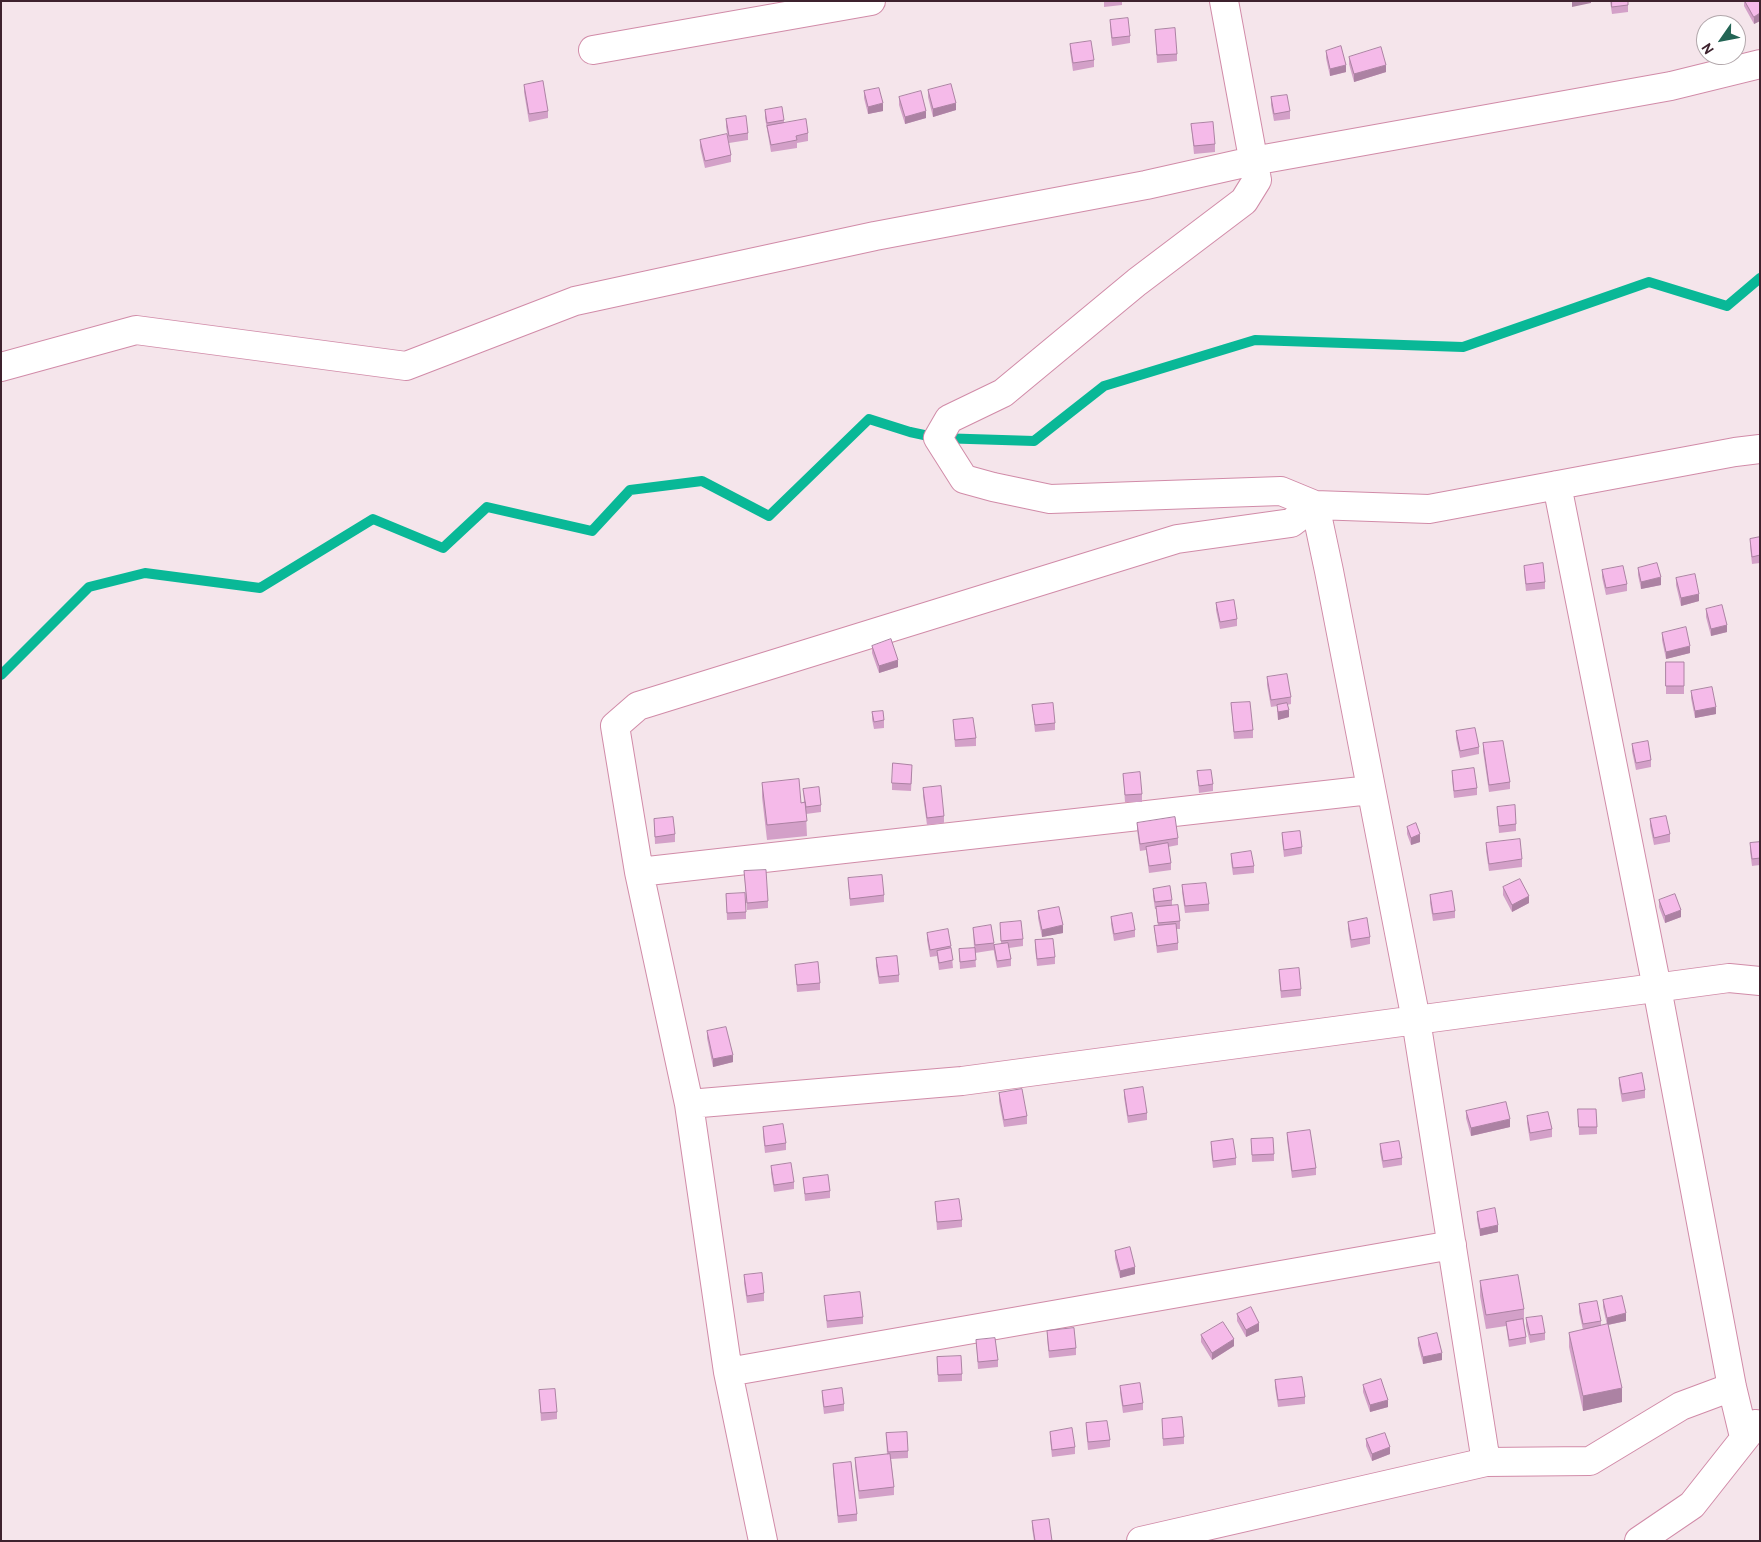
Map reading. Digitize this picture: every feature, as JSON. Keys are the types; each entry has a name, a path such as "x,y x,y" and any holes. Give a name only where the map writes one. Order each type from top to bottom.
{"street":[{"path":"593,50 871,1"},
{"path":"1224,1 1257,180 1244,201 1136,282 1003,393 949,419 938,438 964,479 1050,499 1281,492 1315,505 1429,509 1735,452 1760,449"},
{"path":"1671,86 1760,46"},
{"path":"1,367 136,330 406,366 575,301 875,236 1146,185 1253,161 1671,86 1760,64"},
{"path":"1558,485 1657,988 1732,1387 1752,1428 1692,1505 1639,1541"},
{"path":"1315,505 1416,1020 1486,1462"},
{"path":"763,1541 728,1372 689,1104 639,872 615,726 638,706 1177,539 1291,523 1315,505"},
{"path":"639,872 1370,790"},
{"path":"689,1104 962,1081 1729,978 1760,981"},
{"path":"728,1372 1452,1244"},
{"path":"1141,1541 1486,1462 1590,1461 1681,1406 1732,1387"}],"building":[{"path":"1612,1 1628,1 1628,5 1612,7"},
{"path":"1745,1 1760,1 1760,13 1754,17"},
{"path":"1128,18 1130,36 1112,38 1110,20"},
{"path":"1175,28 1177,54 1157,55 1155,30"},
{"path":"1091,41 1094,60 1073,63 1070,44"},
{"path":"1341,46 1346,65 1330,69 1326,51"},
{"path":"1381,47 1386,65 1354,74 1349,57"},
{"path":"543,81 548,111 529,114 524,85"},
{"path":"951,84 956,103 933,109 928,90"},
{"path":"879,88 883,103 868,107 864,91"},
{"path":"921,91 926,111 905,117 899,97"},
{"path":"1287,95 1290,111 1274,114 1271,97"},
{"path":"782,107 784,120 767,123 765,110"},
{"path":"746,116 748,133 729,136 726,119"},
{"path":"806,119 808,133 796,136 797,140 771,145 767,126"},
{"path":"1213,122 1215,144 1194,146 1191,124"},
{"path":"727,134 731,155 705,161 700,140"},
{"path":"1760,537 1760,555 1752,557 1750,539"},
{"path":"1543,563 1545,582 1526,584 1524,566"},
{"path":"1657,563 1661,577 1641,582 1638,568"},
{"path":"1623,566 1627,584 1606,588 1602,570"},
{"path":"1695,574 1699,594 1681,598 1676,578"},
{"path":"1234,600 1237,619 1220,622 1216,603"},
{"path":"1722,605 1727,625 1711,629 1706,609"},
{"path":"1686,627 1690,646 1666,652 1662,633"},
{"path":"891,639 898,660 879,666 872,646"},
{"path":"1666,662 1684,662 1684,686 1666,686"},
{"path":"1287,674 1291,697 1271,700 1267,677"},
{"path":"1712,687 1716,707 1695,711 1691,691"},
{"path":"1250,702 1253,730 1234,732 1231,703"},
{"path":"1053,703 1055,723 1035,725 1032,705"},
{"path":"1287,703 1289,710 1278,712 1277,705"},
{"path":"883,711 884,720 874,722 872,712"},
{"path":"973,718 976,738 955,740 953,720"},
{"path":"1475,728 1479,747 1460,751 1456,731"},
{"path":"1503,741 1510,782 1489,785 1483,743"},
{"path":"1648,741 1651,760 1636,763 1632,744"},
{"path":"893,763 912,765 911,784 892,783"},
{"path":"1474,768 1477,788 1454,791 1452,771"},
{"path":"1211,770 1213,784 1199,786 1197,771"},
{"path":"1140,772 1142,794 1125,795 1123,774"},
{"path":"799,779 801,803 805,802 807,821 767,825 762,783"},
{"path":"941,786 944,816 927,818 923,788"},
{"path":"819,787 821,805 806,807 803,789"},
{"path":"1515,805 1516,824 1499,826 1497,807"},
{"path":"1666,816 1670,834 1654,838 1650,819"},
{"path":"673,817 675,834 655,837 654,819"},
{"path":"1175,817 1178,838 1140,844 1137,823"},
{"path":"1416,823 1420,834 1411,838 1407,827"},
{"path":"1300,831 1302,847 1284,850 1282,833"},
{"path":"1520,839 1522,859 1489,864 1486,843"},
{"path":"1760,842 1760,858 1752,859 1750,843"},
{"path":"1168,843 1171,863 1149,866 1146,847"},
{"path":"1251,851 1254,866 1233,868 1231,854"},
{"path":"766,870 768,901 747,903 744,871"},
{"path":"882,875 884,895 850,899 848,878"},
{"path":"1520,879 1529,896 1512,905 1503,887"},
{"path":"1206,883 1209,904 1185,906 1182,885"},
{"path":"1170,886 1172,900 1155,902 1153,889"},
{"path":"1452,891 1455,911 1433,914 1430,895"},
{"path":"745,893 746,912 727,913 726,894"},
{"path":"1675,894 1681,910 1665,916 1659,900"},
{"path":"1178,905 1180,921 1158,923 1156,907"},
{"path":"1059,907 1063,925 1042,930 1038,911"},
{"path":"1132,913 1135,930 1114,934 1111,917"},
{"path":"1367,918 1370,937 1351,940 1348,922"},
{"path":"1021,921 1023,939 1001,941 1000,923"},
{"path":"1176,924 1178,943 1157,946 1154,926"},
{"path":"991,925 994,943 975,945 973,928"},
{"path":"948,929 951,946 930,950 927,933"},
{"path":"1053,939 1055,957 1037,959 1035,940"},
{"path":"1008,943 1011,959 997,961 994,945"},
{"path":"951,948 953,960 939,963 937,951"},
{"path":"975,948 976,960 960,962 959,949"},
{"path":"897,956 899,975 879,977 876,958"},
{"path":"818,962 820,983 797,985 795,965"},
{"path":"1299,968 1301,989 1281,991 1279,970"},
{"path":"726,1027 733,1055 713,1059 707,1031"},
{"path":"1642,1073 1645,1090 1622,1094 1619,1078"},
{"path":"1143,1087 1147,1113 1128,1116 1124,1090"},
{"path":"1022,1089 1027,1116 1004,1120 999,1093"},
{"path":"1506,1102 1510,1119 1471,1128 1466,1111"},
{"path":"1578,1109 1596,1109 1597,1127 1579,1127"},
{"path":"1548,1112 1552,1129 1530,1133 1527,1116"},
{"path":"783,1124 786,1143 765,1146 763,1127"},
{"path":"1310,1130 1316,1168 1292,1171 1287,1133"},
{"path":"1273,1138 1274,1154 1252,1155 1251,1139"},
{"path":"1233,1139 1236,1158 1213,1161 1211,1142"},
{"path":"1399,1141 1402,1158 1383,1161 1380,1144"},
{"path":"791,1163 794,1182 774,1185 771,1166"},
{"path":"828,1175 830,1191 805,1194 803,1178"},
{"path":"959,1199 962,1220 937,1222 935,1202"},
{"path":"1495,1208 1498,1225 1480,1229 1477,1212"},
{"path":"1130,1247 1135,1267 1120,1271 1115,1251"},
{"path":"762,1273 764,1293 747,1296 744,1275"},
{"path":"1518,1275 1524,1309 1486,1315 1480,1281"},
{"path":"860,1292 863,1317 827,1321 824,1296"},
{"path":"1622,1296 1626,1313 1607,1318 1603,1300"},
{"path":"1597,1301 1601,1321 1583,1324 1579,1304"},
{"path":"1251,1307 1259,1323 1246,1330 1237,1314"},
{"path":"1542,1316 1545,1333 1530,1335 1526,1318"},
{"path":"1523,1319 1526,1337 1509,1340 1506,1322"},
{"path":"1223,1322 1234,1339 1212,1353 1201,1335"},
{"path":"1608,1324 1622,1388 1583,1396 1569,1333"},
{"path":"1074,1328 1076,1348 1049,1351 1047,1331"},
{"path":"1437,1333 1442,1353 1423,1357 1418,1338"},
{"path":"995,1338 998,1360 978,1362 976,1340"},
{"path":"961,1356 962,1374 938,1375 937,1357"},
{"path":"1302,1377 1305,1397 1278,1400 1275,1380"},
{"path":"1381,1379 1388,1400 1370,1405 1363,1385"},
{"path":"1140,1383 1143,1403 1123,1406 1120,1386"},
{"path":"842,1388 844,1404 824,1407 822,1391"},
{"path":"555,1389 557,1412 541,1413 539,1390"},
{"path":"1182,1417 1184,1437 1163,1439 1162,1419"},
{"path":"1107,1421 1110,1440 1088,1442 1086,1423"},
{"path":"1072,1428 1075,1447 1052,1450 1050,1432"},
{"path":"907,1432 908,1451 888,1452 886,1433"},
{"path":"1385,1433 1390,1447 1372,1454 1366,1439"},
{"path":"890,1454 894,1487 859,1491 855,1458"},
{"path":"851,1462 857,1514 838,1516 833,1464"},
{"path":"1049,1519 1052,1541 1035,1541 1032,1521"}],"waterway":[{"path":"1,675 89,587 145,573 260,588 373,519 443,548 487,507 592,531 630,490 702,481 769,516 869,419 910,432 938,438 1034,441 1104,386 1255,340 1463,347 1649,282 1727,306 1760,278"}]}
